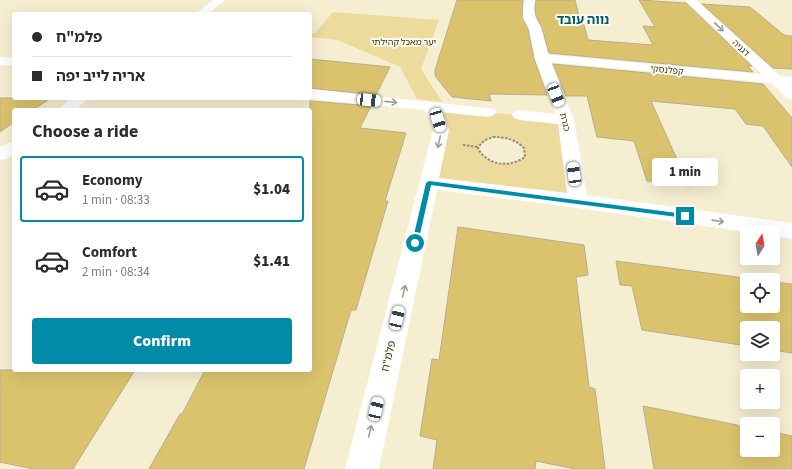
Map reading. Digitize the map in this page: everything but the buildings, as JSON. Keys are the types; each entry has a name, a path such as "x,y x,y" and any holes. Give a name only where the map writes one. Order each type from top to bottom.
{"street":[{"path":"204,12 220,0"},
{"name":"כנרת","path":"530,0 528,8 529,17 535,28 542,58 566,120 578,201"},
{"name":"דגניה","path":"690,0 774,80 792,95"},
{"name":"קפלנסקי","path":"542,58 792,81"},
{"path":"0,61 12,62"},
{"path":"312,94 488,112"},
{"path":"68,108 79,100"},
{"name":"פלמ\"ח","path":"362,469 441,130 438,120 429,106"},
{"path":"520,115 566,120"},
{"path":"0,155 12,147"},
{"path":"429,183 578,201 792,231"}],"path":[{"path":"493,137 507,138 520,144 524,148 525,157 515,163 507,164 499,164 485,158 478,150 479,145 493,137"}],"green space":[{"name":"יער מאכל קהילתי","path":"333,12 439,20 421,69 442,102 417,99 400,67 338,40 312,37 312,33 315,33"},
{"path":"446,108 566,120 578,201 429,183","holes":["493,137 506,138 517,142 524,148 525,157 520,161 507,164 500,164 487,160 478,150 479,145 487,139"]}],"district":[{"name":"נווה עובד","path":"583,19"}],"route":[{"path":"415,243 429,183 685,216"}]}
